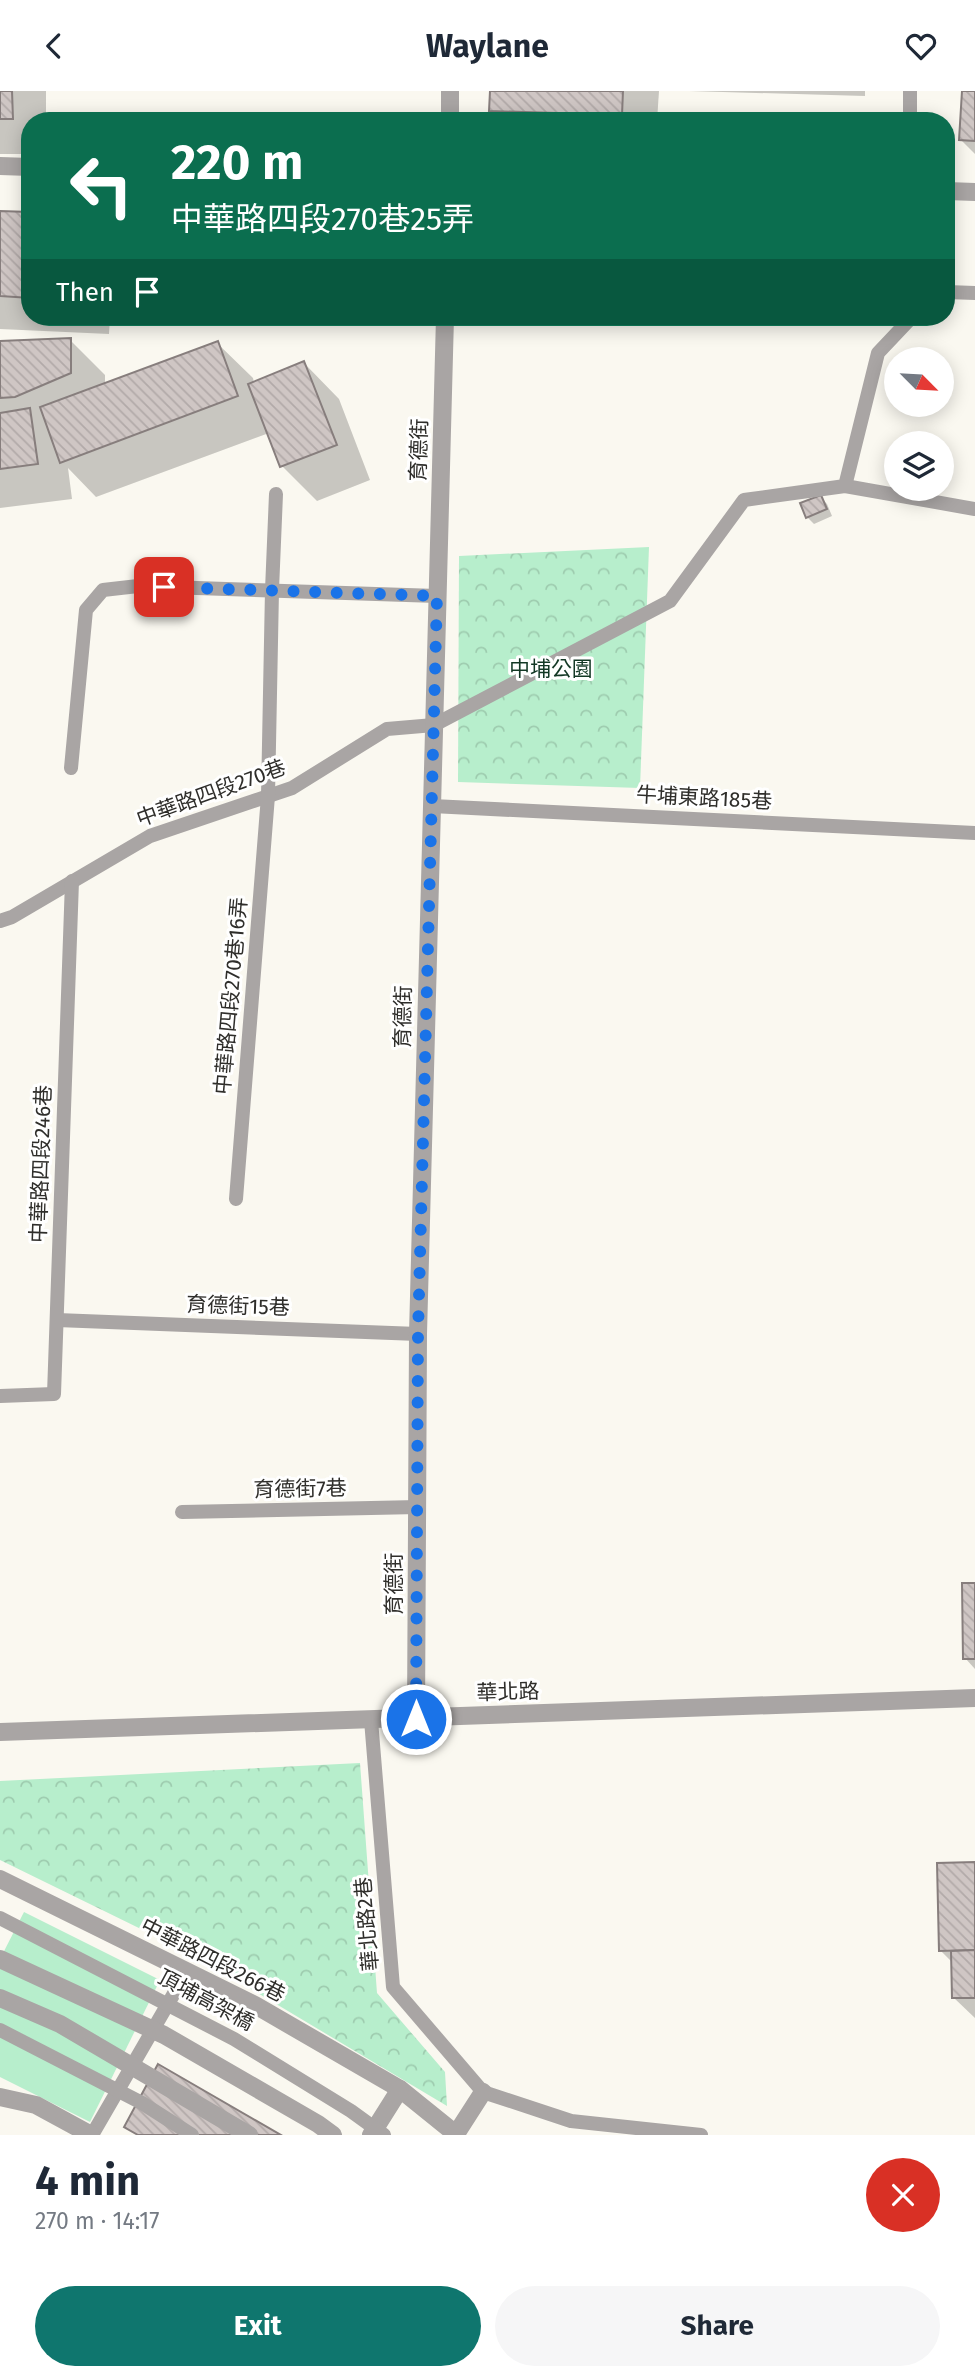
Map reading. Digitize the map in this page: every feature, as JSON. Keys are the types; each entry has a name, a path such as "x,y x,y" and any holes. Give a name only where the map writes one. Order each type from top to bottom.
{"street":[{"path":"450,91 450,112"},
{"path":"0,166 21,167"},
{"path":"955,191 975,192"},
{"name":"育德街","path":"416,1719 418,1334 445,326"},
{"name":"華北路","path":"0,1732 975,1698"},
{"name":"中華路四段266巷","path":"0,1879 255,2005 400,2089 457,2134 483,2092"},
{"path":"0,1959 164,2035 333,2135"},
{"path":"0,1998 60,2024 250,2135"},
{"path":"371,2135 400,2089"},
{"path":"0,2097 36,2105 91,2135"}],"lane":[{"path":"910,91 910,112"},
{"path":"955,292 975,293"},
{"path":"845,486 878,353 904,326"},
{"name":"中華路四段270巷","path":"0,921 12,918 150,836 292,788 387,729 434,725 670,601 744,499 845,486 975,509"},
{"name":"中華路四段270巷16弄","path":"236,1199 268,796 276,494"},
{"path":"71,768 86,611 103,590 138,586 437,596"},
{"name":"牛埔東路185巷","path":"432,806 975,833"},
{"name":"中華路四段246巷","path":"0,1396 54,1394 72,881"},
{"name":"育德街15巷","path":"57,1320 418,1334"},
{"name":"育德街7巷","path":"182,1512 418,1507"},
{"name":"華北路2巷","path":"370,1720 393,1987 483,2092"},
{"name":"頂埔高架橋","path":"0,1918 234,2039 351,2111 384,2135"},
{"path":"91,2135 187,1971"},
{"path":"0,2030 142,2103 192,2135"},
{"path":"483,2092 571,2121 701,2135"}],"green space":[{"name":"中埔公園","path":"649,547 640,788 458,782 459,556"},
{"path":"360,1763 377,1993 445,2072 447,2106 194,1955 0,1860 0,1781"},
{"path":"24,1912 160,1980 90,2122 0,2077 0,1959"}],"building":[{"path":"0,91 12,91 13,119 0,119"},
{"path":"490,91 623,91 622,112 489,111"},
{"path":"962,91 975,91 975,141 959,140"},
{"path":"0,211 21,212 21,297 0,296"},
{"path":"71,338 71,373 15,397 0,398 0,341"},
{"path":"218,341 238,396 60,463 40,407"},
{"path":"304,361 337,445 280,467 248,384"},
{"path":"30,408 38,464 0,469 0,413"},
{"path":"821,495 827,509 806,518 800,503"},
{"path":"962,1583 975,1583 975,1659 963,1659"},
{"path":"975,1862 975,1950 939,1951 937,1863"},
{"path":"975,1950 975,1998 952,1998 951,1951"},
{"path":"158,2064 281,2135 138,2135 124,2127"}],"route":[{"path":"164,587 437,596 418,1334 416,1719"}]}
